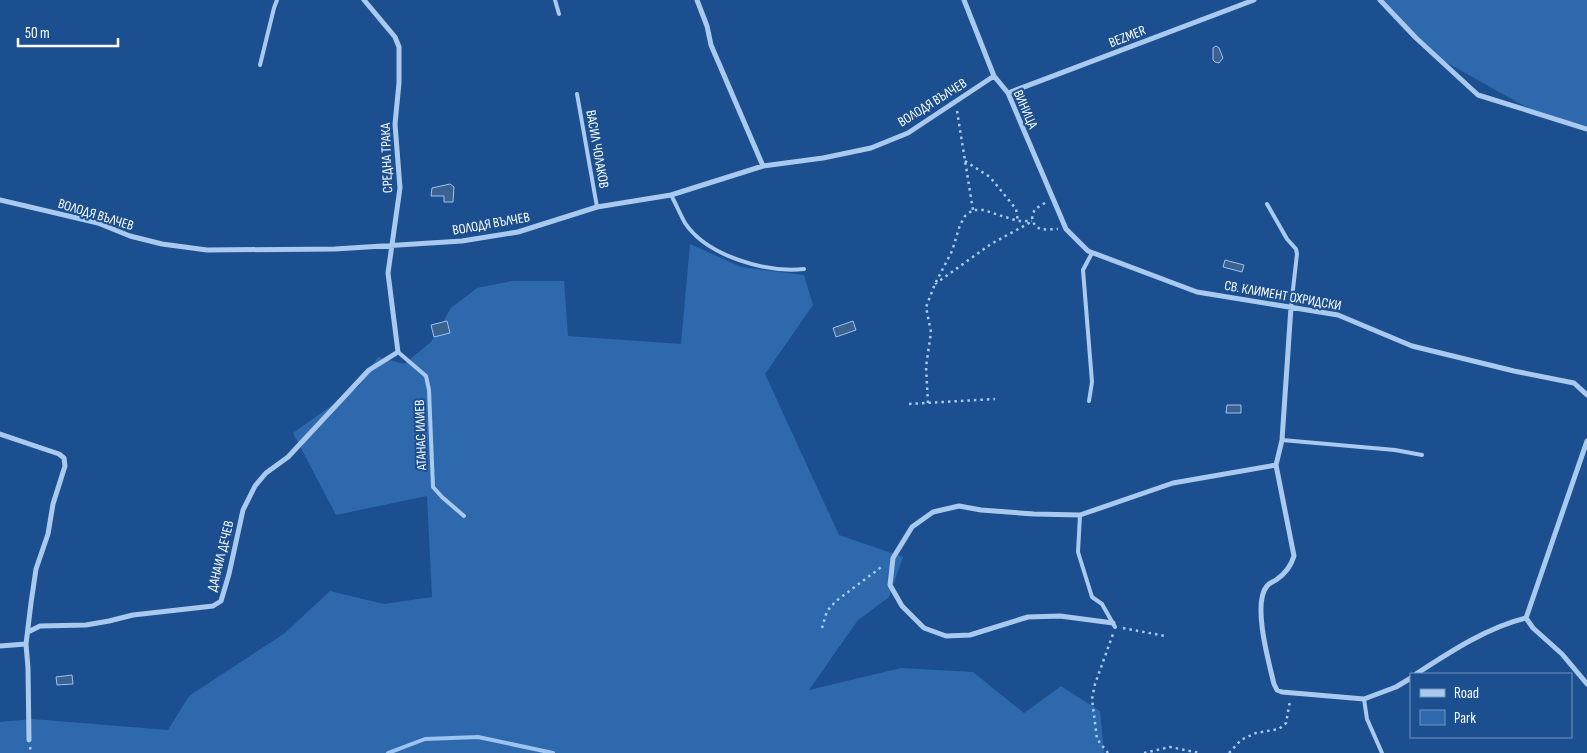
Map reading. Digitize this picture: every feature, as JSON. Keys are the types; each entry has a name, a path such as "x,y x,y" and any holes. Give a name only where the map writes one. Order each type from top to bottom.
{"street":[{"name":"СРЕДНА ТРАКА","path":"364,0 395,37 399,46 399,83 395,124 400,188 388,273 398,352"},
{"path":"697,0 707,26 711,46 763,166"},
{"name":"ВИНИЦА","path":"964,0 994,76 1008,93 1066,229"},
{"name":"BEZMER","path":"1008,93 1254,0"},
{"path":"1380,0 1416,38 1478,96 1587,129"},
{"name":"ВОЛОДЯ ВЪЛЧЕВ","path":"0,200 98,223 130,236 162,244 207,250 335,249 462,241 518,232 597,207 671,195 763,166 822,158 870,148 908,133 994,76"},
{"name":"СВ. КЛИМЕНТ ОХРИДСКИ","path":"1066,229 1092,253 1197,292 1338,314 1412,346 1514,371 1574,383 1587,395"},
{"path":"1291,307 1282,440 1276,465 1294,556 1292,564 1286,571 1268,585 1261,594 1262,632 1277,690 1292,694 1364,699 1396,687 1410,679"},
{"name":"ДАНАИЛ ДЕЧЕВ","path":"28,632 40,626 86,625 133,615 213,606 221,601 243,510 255,486 266,473 288,457 369,370 398,352"},
{"path":"0,434 59,454 65,462 53,504 48,534 36,569 26,644 29,740"},
{"path":"1526,618 1587,441"},
{"path":"1114,625 1060,616 1028,617 970,635 946,636 924,628 902,606 890,585 893,558 912,526 933,512 959,506 981,510 1080,516 1174,484 1276,465"},
{"path":"1418,673 1473,639 1510,622 1526,618"},
{"path":"1526,618 1562,654 1587,684"},
{"path":"0,646 26,644"}],"lane":[{"path":"260,65 277,0"},
{"path":"555,0 559,14"},
{"name":"ВАСИЛ ЧОЛАКОВ","path":"577,94 597,207"},
{"path":"671,195 685,223 706,244 743,261 762,266 792,270 804,269"},
{"path":"1266,204 1287,239 1296,249 1291,307"},
{"path":"1089,402 1092,382 1083,270 1092,253"},
{"name":"АТАНАС ИЛИЕВ","path":"398,352 426,376 428,383 433,487 464,516"},
{"path":"1282,440 1422,454"},
{"path":"1080,516 1078,552 1092,597 1102,604 1114,625"},
{"path":"1364,699 1367,719 1382,753"}],"path":[{"path":"955,102 973,210"},
{"path":"965,160 990,177 1016,209 1018,221"},
{"path":"1053,198 1035,209 1032,221 1039,229 1066,229"},
{"path":"928,403 926,367 931,332 926,307 935,284 952,251 960,225 965,216 973,210 983,210 1018,221 1032,221"},
{"path":"935,284 991,244 1032,221"},
{"path":"909,404 995,399"},
{"path":"822,628 827,611 836,601 893,558"},
{"path":"1108,753 1097,739 1092,699 1114,625 1165,636"},
{"path":"1229,753 1241,740 1279,728 1286,723 1292,694"},
{"path":"1144,753 1170,747 1200,753"}],"green space":[{"path":"1377,0 1587,0 1587,126 1535,112 1442,60"},
{"path":"690,244 741,267 804,275 813,305 765,374 839,535 903,557 889,597 858,620 809,690 901,668 973,672 1024,713 1061,686 1100,711 1104,753 0,753 0,722 33,719 168,730 189,696 285,633 330,591 384,604 432,597 427,496 336,515 293,433 359,386 378,357 404,364 431,342 451,308 477,288 512,281 564,281 568,336 681,344"}],"shaded area":[{"path":"1216,46 1219,48 1223,58 1219,63 1213,60 1213,48"},
{"path":"450,184 454,187 453,202 444,202 444,196 431,196 432,188"},
{"path":"1225,260 1244,265 1242,272 1223,267"},
{"path":"447,321 450,333 434,337 431,325"},
{"path":"853,321 856,330 836,337 833,328"},
{"path":"1227,405 1241,405 1241,413 1226,413"},
{"path":"72,675 73,684 57,685 56,677"}],"waterway":[{"path":"388,753 425,739 478,737 553,753"}]}
